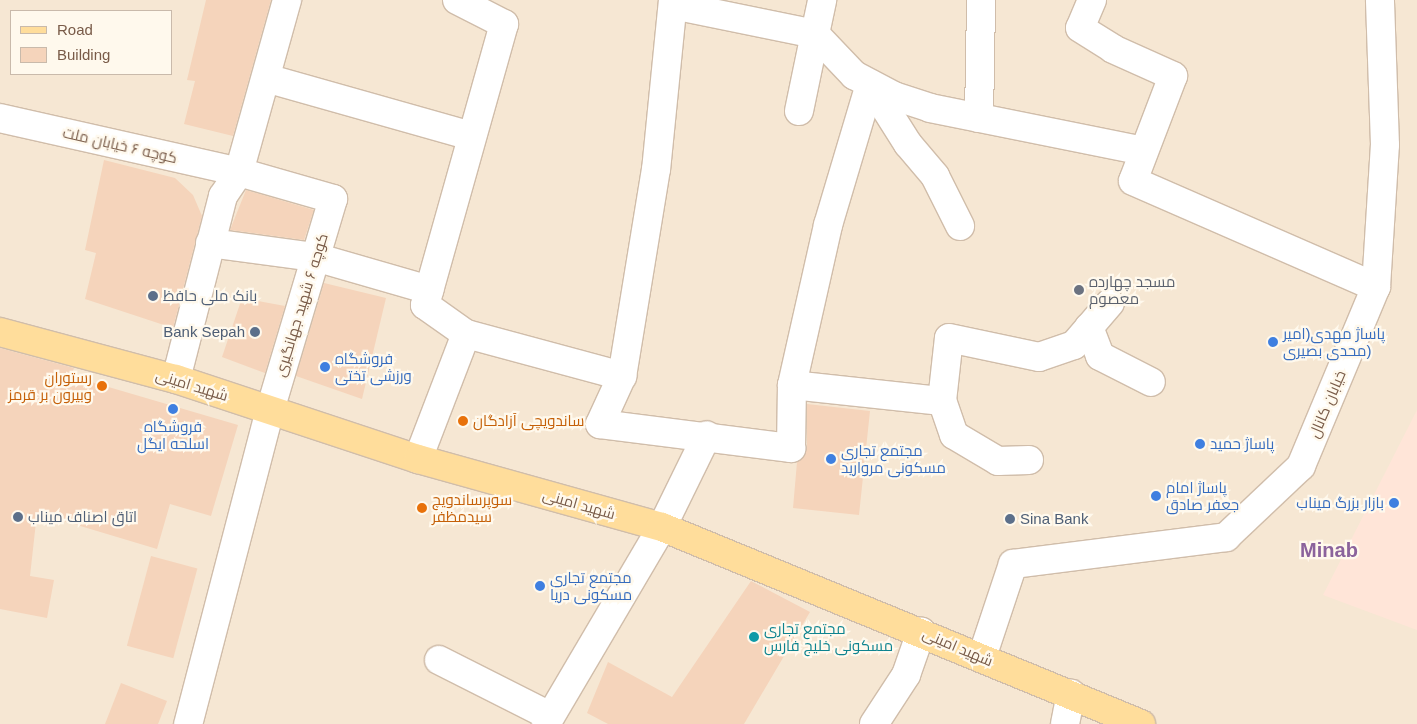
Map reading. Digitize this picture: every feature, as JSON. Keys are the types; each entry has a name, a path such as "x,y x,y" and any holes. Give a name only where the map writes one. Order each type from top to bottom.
{"main road":[{"name":"شهید امینی","path":"0,332 176,379 418,459 662,527 1072,694 1141,724"}],"street":[{"path":"176,379 223,196 239,172 287,0"},
{"path":"458,0 504,24 425,304 466,334 622,376"},
{"path":"799,111 822,0"},
{"path":"978,118 981,0"},
{"path":"1091,0 1080,28 1113,49 1173,76 1133,181 1376,287"},
{"name":"خیابان کانال","path":"982,657 1013,564 1226,537 1301,466 1376,287 1385,145 1380,0"},
{"path":"870,84 828,225 792,385 791,448 707,434 600,424 622,376 656,169 673,3 815,34 834,59 870,84 930,108 1144,151"},
{"path":"266,78 471,136"},
{"path":"870,84 908,144 935,176 960,226"},
{"name":"کوچه ۶ خیابان ملت","path":"0,118 239,172 333,199"},
{"name":"کوچه ۶ شهید جهانگیری","path":"188,724 270,410 333,199"},
{"path":"210,243 315,257 429,290"},
{"path":"1029,460 998,461 954,435 942,401 949,338 1039,357 1074,345 1110,302"},
{"path":"1089,328 1100,356 1151,382"},
{"path":"418,459 466,334"},
{"path":"792,385 942,401"},
{"path":"439,660 548,720 662,527 707,434"},
{"path":"874,724 906,675 921,632"},
{"path":"1065,724 1072,694"}],"shaded area":[{"path":"0,0 1417,0 1417,724 0,724"},
{"name":"بازار بزرگ میناب","path":"1417,410 1417,630 1323,595"}],"building":[{"path":"206,0 271,0 233,136 184,124 195,81 187,80"},
{"path":"104,160 175,178 193,195 202,216 173,328 85,299 96,253 85,250"},
{"path":"246,190 314,210 304,240 230,230"},
{"path":"324,283 386,298 362,399 296,376"},
{"name":"Bank Sepah","path":"242,298 285,306 265,373 222,357"},
{"path":"0,348 74,368 71,376 238,425 211,516 170,504 157,549 37,513 30,576 54,580 47,618 0,609"},
{"name":"مجتمع تجاری مسکونی مروارید","path":"807,404 870,411 859,515 793,508 797,462 807,448"},
{"path":"151,556 197,568 173,658 127,646"},
{"name":"مجتمع تجاری مسکونی خلیج فارس","path":"751,581 810,612 744,724 608,724 587,713 608,662 672,697"},
{"path":"121,683 167,701 158,724 105,724"}],"place":[{"name":"مسجد چهارده معصوم","path":"1079,290"},
{"name":"بانک ملی حافظ","path":"153,296"},
{"name":"Bank Sepah","path":"255,332"},
{"name":"پاساژ مهدی(امیر محدی بصیری)","path":"1273,342"},
{"name":"فروشگاه ورزشی تختی","path":"325,367"},
{"name":"رستوران وبیرون بر قرمز","path":"102,386"},
{"name":"فروشگاه اسلحه ایگل","path":"173,409"},
{"name":"ساندویچی آزادگان","path":"463,421"},
{"name":"پاساژ حمید","path":"1200,444"},
{"name":"مجتمع تجاری مسکونی مروارید","path":"831,459"},
{"name":"پاساژ امام جعفر صادق","path":"1156,496"},
{"name":"بازار بزرگ میناب","path":"1394,503"},
{"name":"سوپرساندویچ سیدمظفر","path":"422,508"},
{"name":"اتاق اصناف میناب","path":"18,517"},
{"name":"Sina Bank","path":"1010,519"},
{"name":"مجتمع تجاری مسکونی دریا","path":"540,586"},
{"name":"مجتمع تجاری مسکونی خلیج فارس","path":"754,637"}],"district":[{"name":"Minab","path":"1329,550"}]}
